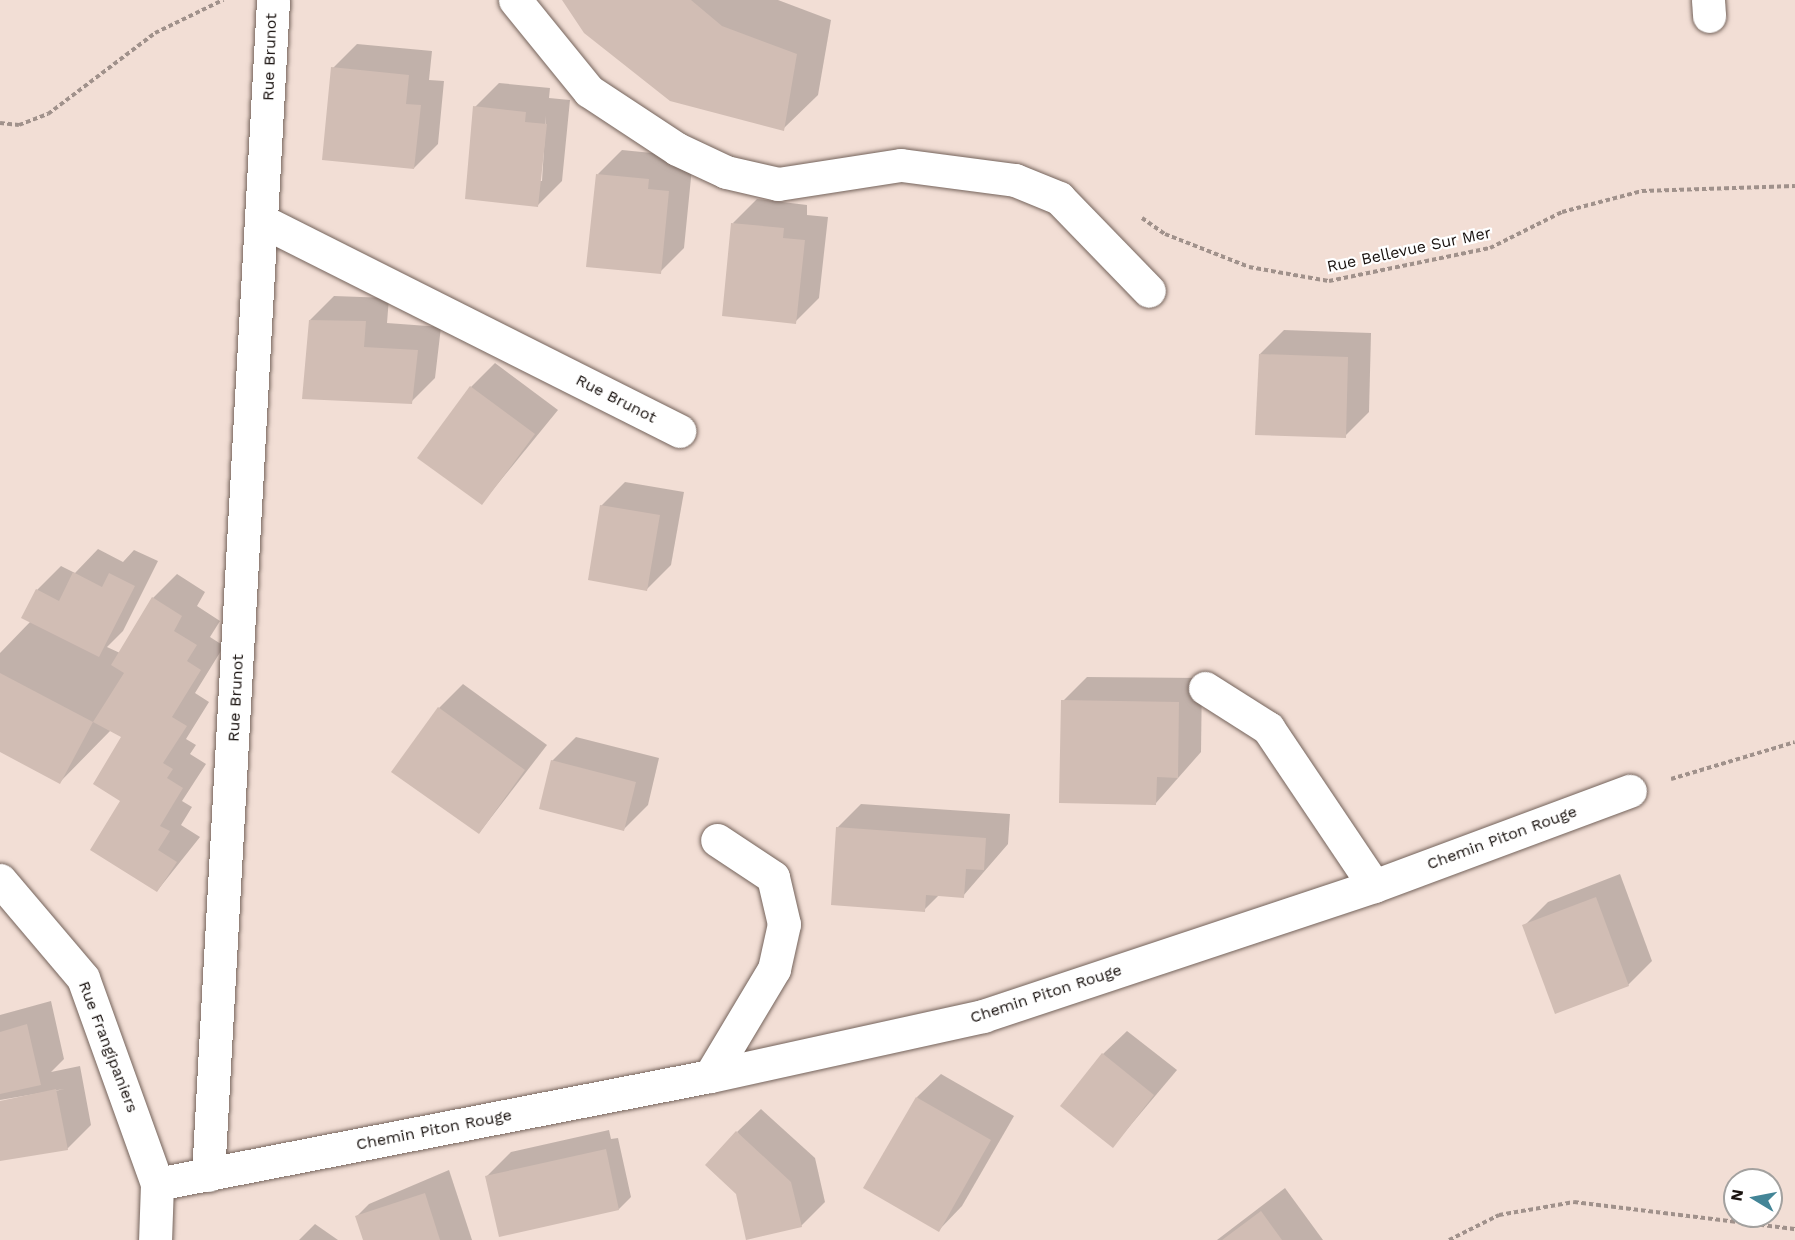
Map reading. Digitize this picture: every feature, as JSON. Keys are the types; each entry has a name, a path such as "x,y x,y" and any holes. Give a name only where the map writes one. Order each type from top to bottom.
{"street":[{"name":"Rue Brunot","path":"207,1175 264,222 273,0"},
{"path":"515,0 589,91 677,149 726,172 778,184 901,165 1015,180 1059,198 1149,291"},
{"name":"Rue Brunot","path":"264,222 679,431"},
{"path":"1205,688 1268,728 1374,885"},
{"name":"Chemin Piton Rouge","path":"157,1184 710,1076 983,1016 1374,885 1630,791"},
{"path":"710,1076 774,969 784,924 772,877 717,840"},
{"name":"Rue Frangipaniers","path":"0,880 83,978 157,1184 155,1240"}],"path":[{"path":"0,123 19,125 48,114 155,33 223,0"},
{"name":"Rue Bellevue Sur Mer","path":"1136,214 1164,234 1249,267 1329,281 1490,248 1562,212 1642,191 1795,186"},
{"path":"1630,791 1795,742"},
{"path":"1449,1240 1499,1215 1574,1202 1795,1229"}],"building":[{"path":"562,0 691,0 722,26 797,54 784,131 670,101 584,33"},
{"path":"331,67 409,75 406,104 421,105 414,169 322,160"},
{"path":"473,106 526,112 525,122 547,124 538,207 465,199"},
{"path":"596,174 649,179 648,189 669,191 661,274 586,267"},
{"path":"731,223 784,228 783,238 805,240 796,324 722,316"},
{"path":"309,320 366,321 364,347 418,350 412,404 302,399"},
{"path":"1259,354 1348,357 1346,438 1255,435"},
{"path":"470,386 535,434 482,505 417,458"},
{"path":"600,505 660,515 647,591 588,580"},
{"path":"73,572 102,587 109,573 135,586 99,657 21,618 36,589 59,601"},
{"path":"152,597 182,616 174,631 197,645 187,661 201,670 172,717 187,726 163,763 173,769 167,778 183,788 160,826 170,831 158,850 177,862 157,892 90,850 120,801 93,784 121,737 93,722 124,673 111,665"},
{"path":"0,673 93,722 60,784 0,752"},
{"path":"1061,700 1179,702 1178,778 1157,777 1156,805 1059,803"},
{"path":"438,707 525,770 479,834 391,772"},
{"path":"551,760 636,782 624,831 539,809"},
{"path":"836,827 986,838 984,870 966,869 964,898 926,895 925,912 831,905"},
{"path":"1596,897 1629,986 1555,1014 1522,925"},
{"path":"27,1024 41,1085 0,1094 0,1032"},
{"path":"1102,1053 1154,1095 1113,1148 1060,1106"},
{"path":"56,1089 68,1150 0,1161 0,1101"},
{"path":"916,1097 991,1140 939,1232 863,1188"},
{"path":"736,1131 791,1182 802,1227 746,1240 736,1194 705,1165"},
{"path":"606,1149 619,1210 499,1237 485,1176"},
{"path":"425,1193 440,1240 363,1240 355,1216"},
{"path":"1261,1211 1282,1240 1222,1240"}]}
